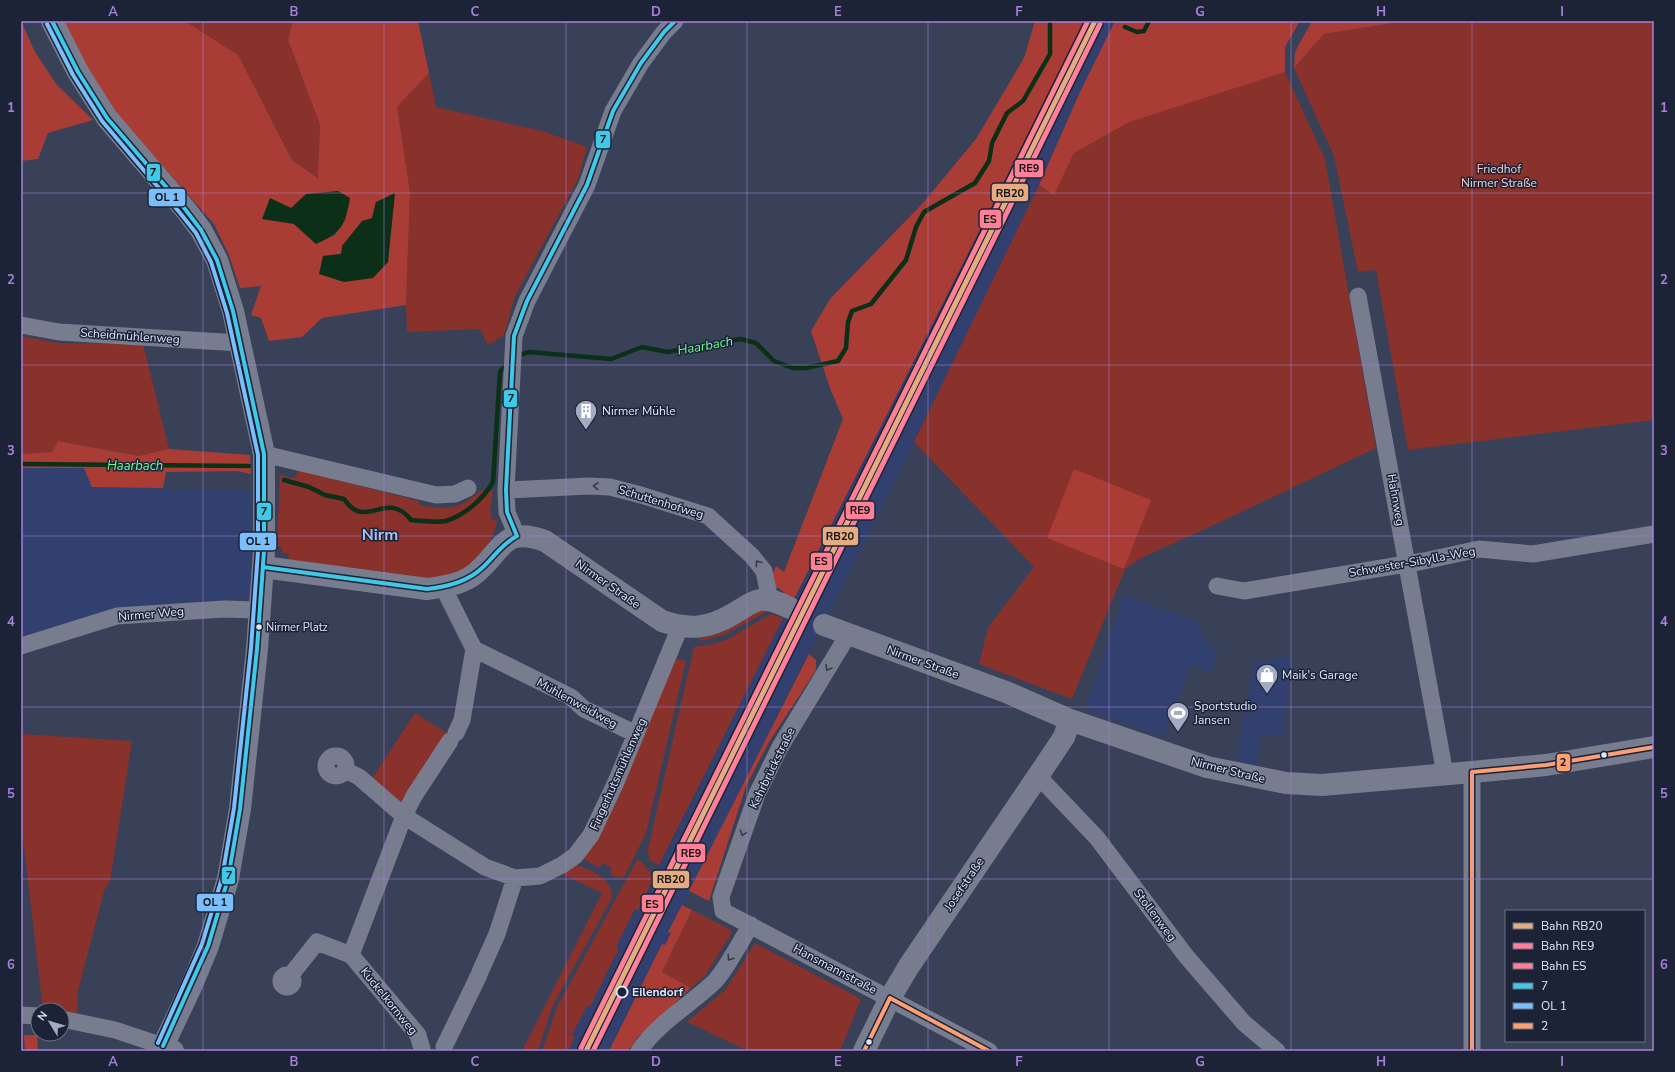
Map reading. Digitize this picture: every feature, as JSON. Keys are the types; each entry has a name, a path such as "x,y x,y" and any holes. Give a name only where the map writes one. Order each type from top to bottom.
{"street":[{"path":"52,21 78,72 107,118 201,230 217,260 228,291 264,454 266,507 260,610 240,809 228,879 208,946 168,1049 115,1030 70,1021"},
{"path":"263,567 427,589 443,588 471,577 482,568 506,541 517,536 507,512 506,490 514,336 516,329 527,301 587,185 613,111 641,63 664,32 675,21"},
{"name":"Hahnweg","path":"1358,296 1408,563 1445,774"},
{"name":"Scheidmühlenweg","path":"21,325 59,332 240,343"},
{"path":"264,454 436,495 455,494 468,488"},
{"name":"Schuttenhofweg","path":"506,490 589,486 610,487 708,516 752,556 764,571 770,600"},
{"name":"Schwester-Sibylla-Weg","path":"1218,586 1244,591 1408,563 1479,549 1532,554 1654,534"},
{"name":"Nirmer Straße","path":"517,536 529,535 545,541 662,621 680,627 697,627 708,624 732,615 749,604 761,600 770,600"},
{"path":"351,955 404,816 414,796 453,737 462,720 474,649 443,588"},
{"path":"770,600 790,608"},
{"name":"Nirmer Weg","path":"21,646 117,616 224,609 260,610"},
{"name":"Nirmer Straße","path":"824,625 1006,692 1070,720 1207,767 1286,783 1322,785 1546,765 1654,748"},
{"name":"Fingerhutsmühlenweg","path":"345,770 359,777 404,816 486,867 515,878 540,876 562,866 575,856 591,835 636,734 680,627"},
{"name":"Kehrbrückstraße","path":"723,911 721,897 757,794 780,747 848,635"},
{"name":"Mühlenweidweg","path":"474,649 571,697 584,709 636,734"},
{"name":"Josefstraße","path":"864,1051 890,998 908,966 1064,737 1070,720"},
{"path":"1472,772 1472,1051"},
{"name":"Stollenweg","path":"1038,776 1097,838 1186,956 1244,1023 1277,1051"},
{"name":"Kuckelkornweg","path":"290,976 317,942 351,955 418,1035 420,1050 448,1049 479,973 497,934 515,878"},
{"name":"Hansmannstraße","path":"723,911 989,1051"},
{"path":"639,1051 646,1041 688,1003 713,983 751,925"}],"shaded area":[{"path":"21,21 35,52 57,85 93,120 48,133 38,159 21,161"},
{"path":"58,21 185,21 238,55 292,160 318,178 320,125 288,40 293,21 418,21 429,73 397,107 410,192 406,305 322,318 302,337 269,341 261,318 251,315 261,286 240,288 229,255 214,224 113,110","holes":["270,199 291,208 346,218 335,235 316,244","376,202 390,232 388,262 323,256 341,254 372,218"]},
{"path":"1035,21 1085,21 793,601 779,588 773,588 771,578 776,566 784,572 843,419 830,388 811,331 830,299 923,203 976,139 1024,58"},
{"path":"1085,21 1115,21 1080,92 1039,185 914,442 669,932 671,933 665,946 662,944 609,1051 568,1051 575,1037 572,1035 587,1006 590,1007 619,949 616,947 635,909 638,910 781,621 793,601"},
{"path":"1115,21 1300,21 1285,47 1285,72 1129,122 1074,153 1054,195 1039,185 1080,92"},
{"path":"1312,21 1406,21 1324,34 1294,68 1295,52"},
{"path":"338,191 350,198 344,222 332,236 316,244 294,224 262,219 270,198 291,208 306,194"},
{"path":"395,193 388,262 373,278 344,282 319,274 323,256 341,254 342,246 362,221 372,218 376,202"},
{"path":"58,441 139,456 169,449 250,455 251,474 237,471 166,472 163,488 92,487 84,468 21,468 21,454 52,452"},
{"path":"21,468 85,468 92,487 251,491 251,598 116,608 21,638"},
{"path":"1074,469 1151,500 1124,569 1047,538"},
{"path":"1124,595 1195,621 1210,646 1218,648 1211,672 1190,665 1164,738 1085,709"},
{"path":"809,654 816,660 816,670 769,742 746,786 709,901 689,891"},
{"path":"1291,656 1283,736 1260,735 1257,770 1236,765 1254,661"},
{"path":"682,905 692,910 662,972 691,988 638,1037 628,1051 609,1051 662,944 665,945 671,933 668,932"},
{"path":"24,1035 30,1035 30,1042 37,1042 38,1051 25,1051"}],"green space":[{"path":"185,21 293,21 288,40 320,125 319,178 292,160 238,55"},
{"name":"Friedhof Nirmer Straße","path":"1406,21 1654,21 1654,420 1408,450 1376,270 1358,272 1334,156 1294,68 1324,34"},
{"path":"1285,72 1325,159 1376,448 1143,557 1125,569 1072,699 979,664 988,628 1034,567 914,442 1039,185 1054,195 1074,153 1129,121"},
{"path":"429,73 436,107 542,131 587,147 578,179 515,296 504,335 488,345 480,329 407,332 406,305 410,192 397,107"},
{"path":"21,336 57,343 143,344 169,449 139,456 58,441 52,452 21,454"},
{"path":"298,470 419,501 419,505 438,508 459,505 474,497 482,490 493,491 490,510 492,520 497,520 494,533 482,554 473,563 452,576 427,581 288,560 289,553 282,553 282,547 277,546 280,475 290,478 296,477"},
{"path":"772,609 724,635 699,641 699,638 723,632 758,610"},
{"path":"771,614 783,618 659,865 649,860 648,849 694,647 714,644 728,639"},
{"path":"675,659 686,661 646,833 624,877 619,878 610,874 612,868 602,863 599,868 583,858"},
{"path":"415,713 449,734 406,800 398,802 371,780"},
{"path":"21,734 132,741 110,881 104,891 78,991 77,1013 70,1013 70,1002 42,1002 21,821"},
{"path":"637,860 641,861 654,877 638,910 635,909 616,947 619,948 590,1007 587,1006 572,1035 575,1037 568,1051 542,1051 557,1007"},
{"path":"576,864 605,880 609,885 612,898 553,1005 538,1051 522,1051 602,893 562,874"},
{"path":"692,910 731,930 732,932 705,976 691,988 662,972"},
{"path":"755,943 861,999 840,1051 748,1051 687,1022 726,989"}],"waterway":[{"name":"Haarbach","path":"523,354 529,352 611,359 642,347 667,352 740,339 756,343 774,361 793,368 806,368 838,361 846,348 848,322 852,311 871,304 906,260 916,227 924,212 975,183 989,161 992,143 1007,113 1023,101 1050,54 1050,21"},
{"name":"Haarbach","path":"1125,27 1137,32 1144,31 1149,21"},
{"name":"Haarbach","path":"284,480 309,487 325,495 344,499 352,508 360,512 393,508 402,511 411,520 433,522 446,521 460,515 473,506 493,482 500,372 504,367"},
{"name":"Haarbach","path":"21,464 249,466"}],"tunnel":[{"path":"790,608 824,625"}],"rail line":[{"name":"ES","path":"581,1048 1088,21"},
{"name":"RB20","path":"586,1051 1095,21"},
{"name":"RE9","path":"593,1051 1100,24"}],"transit line":[{"name":"7","path":"52,21 78,72 107,118 185,209 201,230 217,260 233,311 264,454 264,551 257,649 240,809 228,879 208,946 163,1046"},
{"name":"7","path":"517,536 507,512 506,490 514,336 527,301 587,185 613,111 641,63 664,32 675,21"},
{"path":"47,24 73,75 102,121 196,233 211,262 227,313 258,455 258,551 251,648 234,808 222,878 202,944 158,1043"},
{"name":"7","path":"263,567 427,589 449,585 470,577 482,568 507,543 517,536"},
{"name":"2","path":"1472,772 1546,765 1654,747"},
{"name":"2","path":"1472,772 1472,1051"},
{"name":"2","path":"890,998 989,1051"},
{"name":"2","path":"864,1051 890,998"}],"place":[{"name":"Nirmer Mühle","path":"586,430"},
{"name":"Nirmer Platz","path":"259,627"},
{"name":"Maik's Garage","path":"1267,694"},
{"name":"Sportstudio Jansen","path":"1178,732"},
{"name":"Eilendorf","path":"622,992"}],"district":[{"name":"Nirm","path":"380,534"}]}
